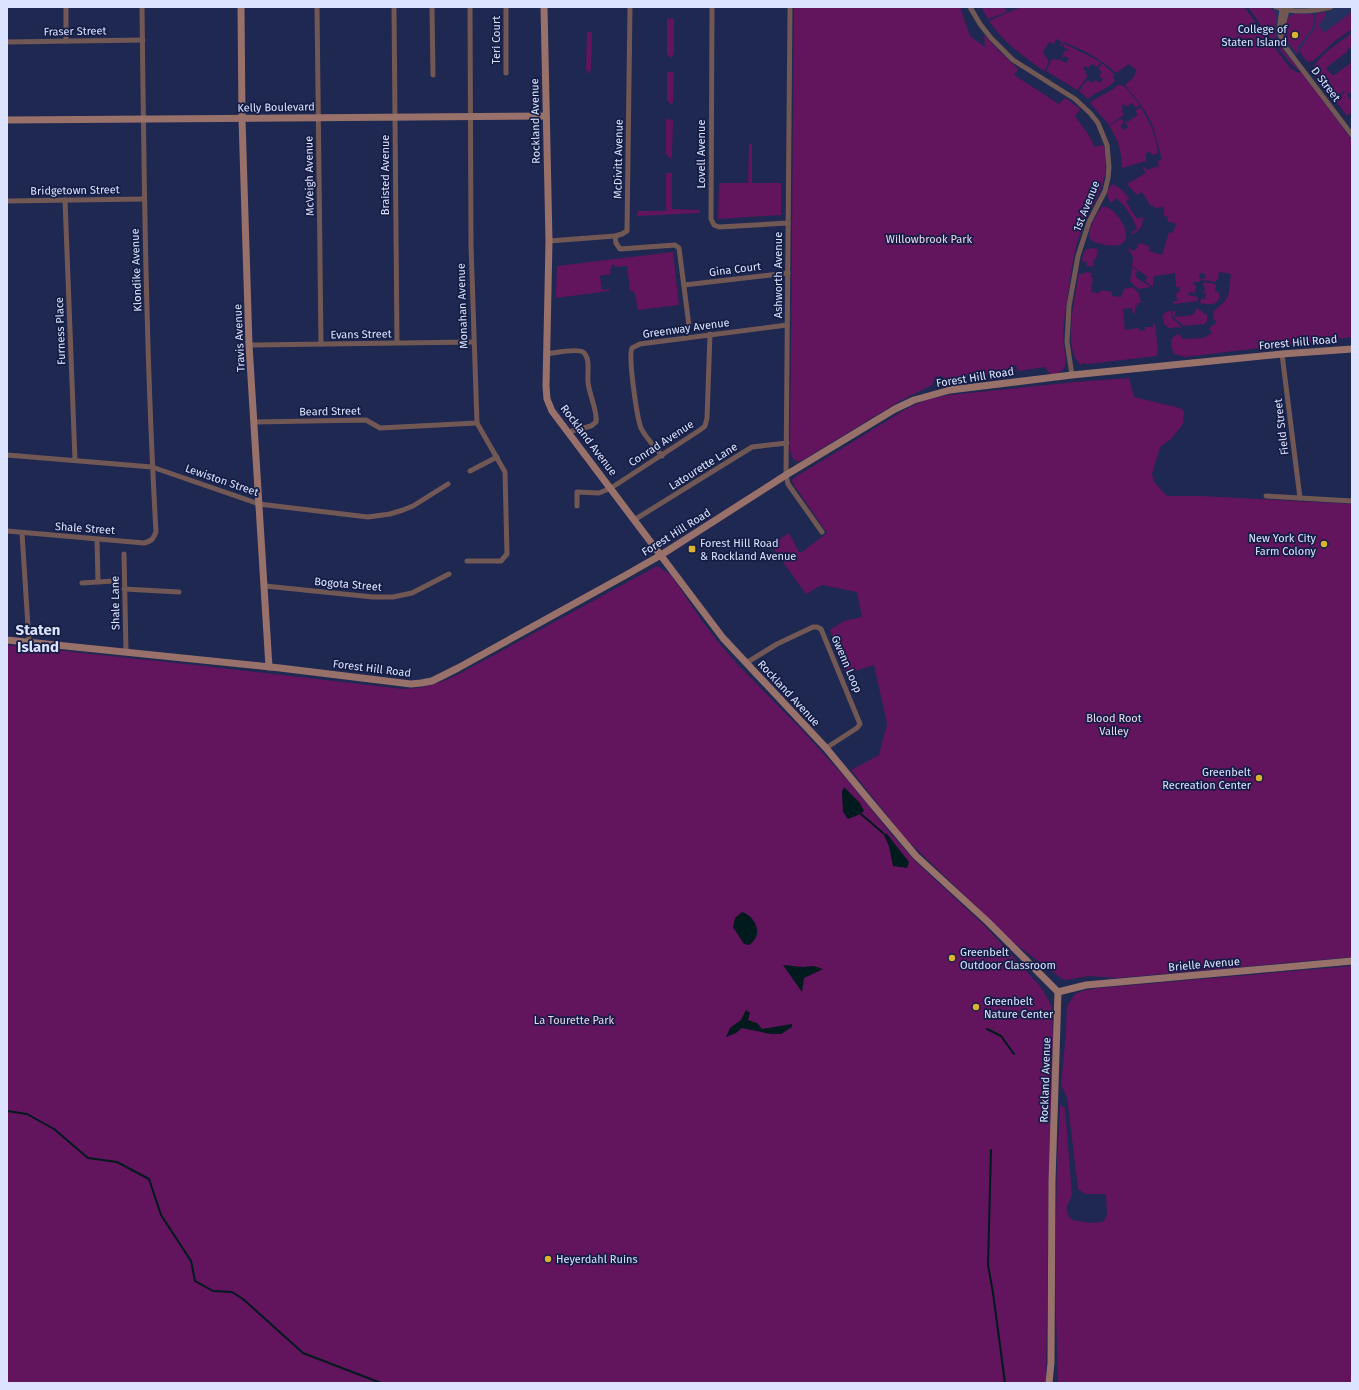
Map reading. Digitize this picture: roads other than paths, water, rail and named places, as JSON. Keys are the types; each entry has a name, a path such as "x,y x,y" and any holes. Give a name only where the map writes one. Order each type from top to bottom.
{"street":[{"path":"66,7 66,41"},
{"name":"Klondike Avenue","path":"142,7 144,199 152,467 156,532"},
{"name":"Travis Avenue","path":"241,7 242,119 249,345 270,667"},
{"name":"McVeigh Avenue","path":"317,7 321,344"},
{"name":"Braisted Avenue","path":"394,7 396,343"},
{"path":"432,7 432,75"},
{"name":"Monahan Avenue","path":"467,561 501,562 507,554 506,472 477,423 473,342 471,245 470,7"},
{"name":"Teri Court","path":"506,7 506,73"},
{"name":"Rockland Avenue","path":"544,7 549,241 546,386 547,399 552,411 723,638 826,748 916,856 988,922 1058,992 1052,1180 1051,1363 1049,1383"},
{"name":"McDivitt Avenue","path":"615,236 625,233 627,228 630,7"},
{"name":"Lovell Avenue","path":"712,7 711,220 714,225 719,227 788,223"},
{"name":"Ashworth Avenue","path":"790,7 786,475 788,484 822,532"},
{"name":"1st Avenue","path":"970,7 980,24 991,38 1013,60 1075,100 1090,113 1098,123 1107,145 1109,167 1105,191 1089,222 1078,256 1069,306 1068,342 1072,375"},
{"path":"1276,7 1308,11 1331,7"},
{"name":"D Street","path":"1285,9 1279,30 1283,44 1350,128 1352,135"},
{"name":"Fraser Street","path":"7,42 143,40"},
{"name":"Kelly Boulevard","path":"7,120 546,116"},
{"name":"Bridgetown Street","path":"7,201 144,199"},
{"name":"Furness Place","path":"65,200 75,460"},
{"path":"549,241 615,236 616,243 620,249 677,246 680,251 689,326"},
{"name":"Gina Court","path":"684,285 788,273"},
{"name":"Greenway Avenue","path":"662,456 642,429 630,356 632,348 640,344 787,325"},
{"name":"Conrad Avenue","path":"577,506 577,492 599,493 611,488 662,456 705,426 707,422 710,334"},
{"name":"Evans Street","path":"249,345 473,342"},
{"name":"Forest Hill Road","path":"7,640 126,651 411,684 426,682 451,672 661,555 786,475 895,409 914,400 950,390 1072,375 1282,354 1352,349"},
{"path":"546,354 576,350 582,352 587,357 588,383 596,416 596,422 591,426 568,432"},
{"name":"Field Street","path":"1282,354 1300,498"},
{"name":"Beard Street","path":"254,422 366,420 380,428 477,423"},
{"name":"Latourette Lane","path":"634,520 752,446 787,443"},
{"name":"Lewiston Street","path":"7,455 152,467 259,504 368,517 390,514 413,506 448,484"},
{"path":"470,471 497,457"},
{"path":"1266,496 1352,501"},
{"name":"Shale Street","path":"7,531 144,542 154,539 156,532"},
{"path":"22,533 29,642"},
{"path":"97,539 98,582"},
{"name":"Shale Lane","path":"124,554 126,651"},
{"name":"Bogota Street","path":"265,586 374,597 393,597 412,593 449,574"},
{"path":"82,583 113,581"},
{"path":"124,589 179,592"},
{"name":"Gwenn Loop","path":"746,663 777,644 813,627 817,627 821,630 860,724 857,728 826,748"},
{"name":"Brielle Avenue","path":"1058,992 1086,985 1352,961"},
{"name":"Rockland Avenue","path":"1051,1363 1054,1383"}],"waterway":[{"path":"861,814 883,833"},
{"path":"987,1029 1001,1036 1014,1054"},
{"path":"7,1111 27,1114 54,1129 88,1158 117,1162 149,1179 161,1215 191,1261 195,1281 213,1291 232,1292 243,1299 303,1353 381,1383"},
{"path":"991,1150 988,1265 1005,1383"}],"place":[{"name":"College of Staten Island","path":"1295,35"},
{"name":"New York City Farm Colony","path":"1324,544"},
{"name":"Forest Hill Road & Rockland Avenue","path":"692,549"},
{"name":"Greenbelt Recreation Center","path":"1259,778"},
{"name":"Greenbelt Outdoor Classroom","path":"952,958"},
{"name":"Greenbelt Nature Center","path":"976,1007"},
{"name":"Heyerdahl Ruins","path":"548,1259"}],"district":[{"name":"Staten Island","path":"38,638"}],"park label":[{"name":"Willowbrook Park","path":"929,239"},
{"name":"Blood Root Valley","path":"1114,724"},
{"name":"La Tourette Park","path":"574,1020"}]}
